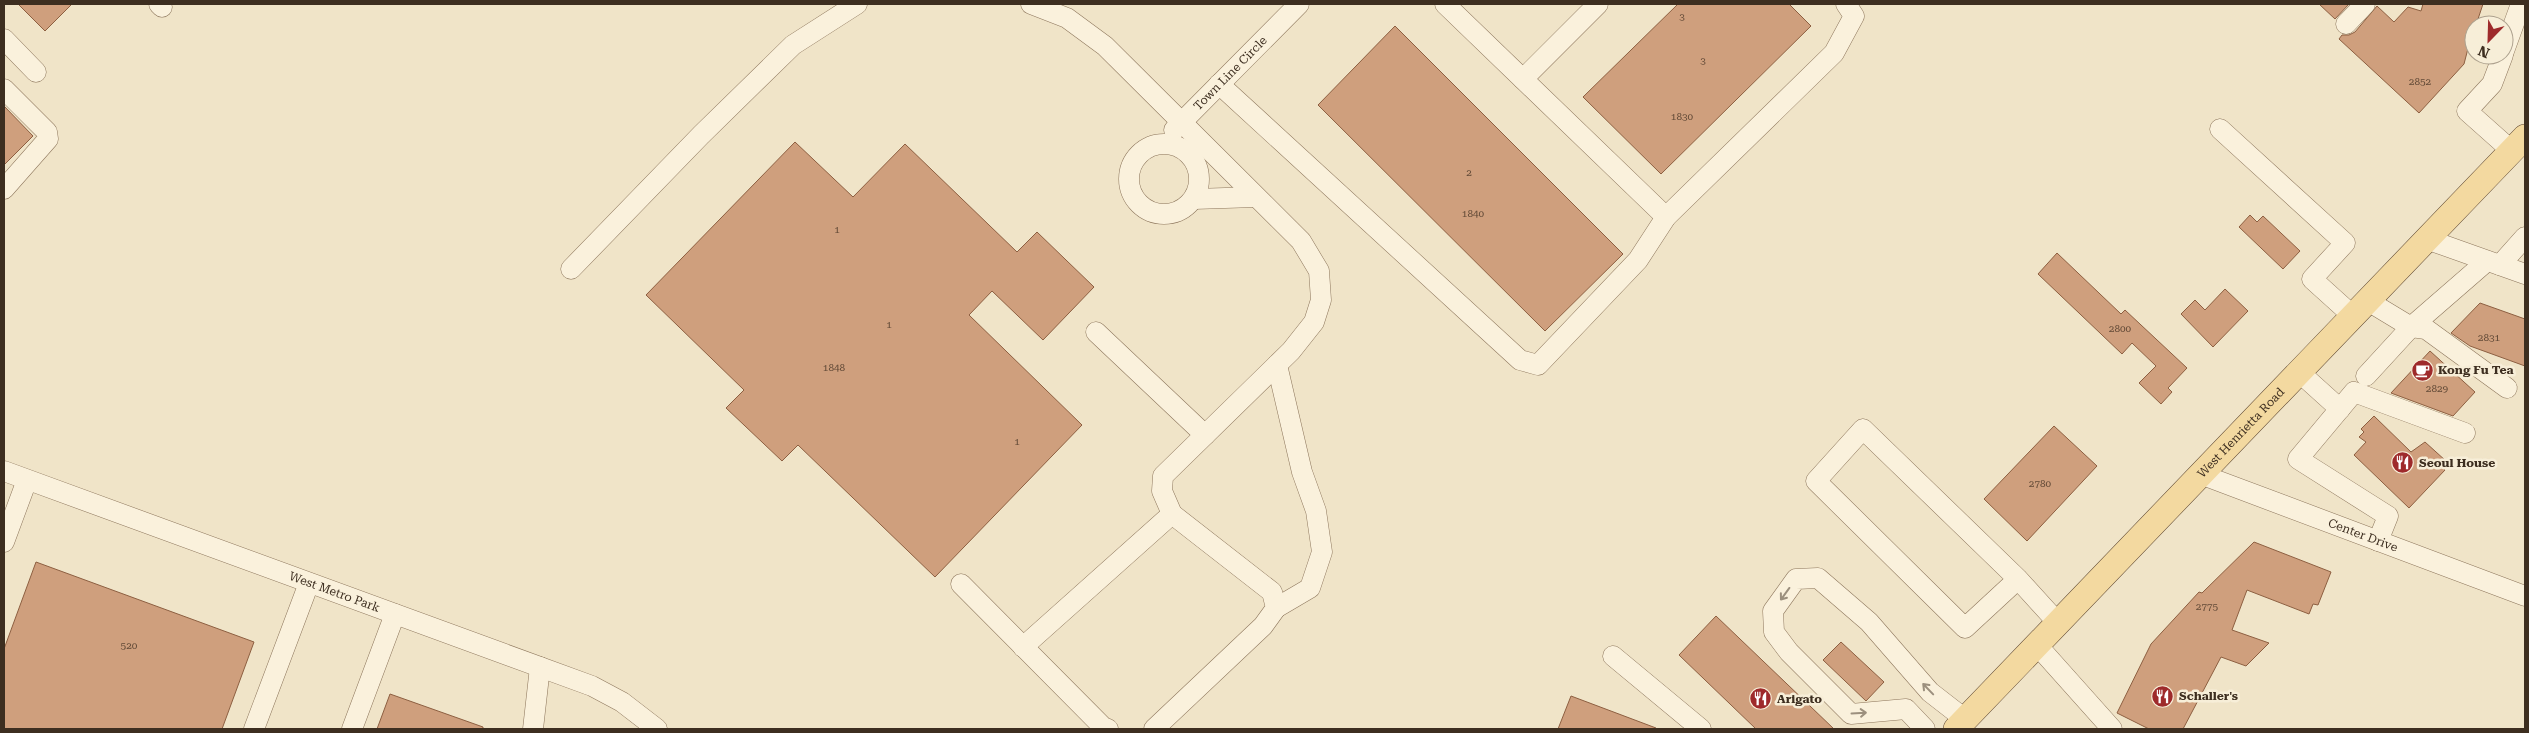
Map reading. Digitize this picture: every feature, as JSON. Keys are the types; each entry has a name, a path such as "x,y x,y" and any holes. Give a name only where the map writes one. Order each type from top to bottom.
{"main road":[{"name":"West Henrietta Road","path":"1961,724 2200,474 2429,240 2519,144"}],"street":[{"path":"571,269 701,135 793,45 857,4"},
{"path":"1031,4 1067,18 1106,46 1301,241 1319,271 1321,300 1314,322 1277,365 1163,476 1162,491 1172,514 1272,592 1276,608"},
{"name":"Town Line Circle","path":"1194,199 1186,208 1164,215 1152,213 1134,197 1129,186 1132,162 1150,146 1162,143 1299,4"},
{"path":"1445,4 1666,217"},
{"path":"1523,79 1598,4"},
{"path":"1220,84 1520,360 1538,365 1638,260 1666,217 1834,53 1854,16 1846,4"},
{"path":"2346,24 2365,4"},
{"path":"2514,23 2521,4"},
{"path":"4,39 36,72"},
{"path":"2499,65 2492,84 2467,112 2519,144"},
{"path":"4,90 47,132 48,139 4,189"},
{"path":"2220,129 2345,243 2312,279 2361,309 2411,327 2426,329 2507,388"},
{"path":"1162,143 1173,144 1184,149 1198,166 1199,184 1194,199 1256,197"},
{"path":"2366,376 2411,327 2525,237"},
{"path":"2429,240 2525,274"},
{"path":"1096,332 1205,435"},
{"path":"1154,729 1263,626 1276,608 1310,588 1322,552 1316,511 1302,472 1277,365"},
{"path":"2299,372 2340,409"},
{"path":"2378,541 2388,516 2298,459 2354,392 2465,433"},
{"path":"2018,579 1965,628 1816,481 1863,429 2018,579 2058,623"},
{"name":"West Metro Park","path":"4,471 592,686 622,702 657,729"},
{"name":"Center Drive","path":"2200,474 2525,596"},
{"path":"4,542 27,480"},
{"path":"1023,647 1172,514"},
{"path":"1925,729 1906,709 1851,714 1789,652 1774,632 1773,611 1796,579 1818,578 1869,622 1930,692 1961,724"},
{"path":"254,729 309,583"},
{"path":"961,584 1103,727 1108,729"},
{"path":"352,729 395,614"},
{"path":"2037,645 2112,729"},
{"path":"1614,656 1701,729"},
{"path":"533,729 540,667"}],"building":[{"path":"18,4 72,4 45,31"},
{"path":"1678,4 1789,4 1811,26 1661,174 1583,97"},
{"path":"2319,4 2349,4 2335,19"},
{"path":"2423,4 2483,4 2479,15 2464,15 2464,64 2419,113 2339,39 2342,35 2349,35 2355,32 2377,6 2394,22 2408,7 2421,11"},
{"path":"1395,26 1623,254 1545,331 1318,105"},
{"path":"4,106 33,136 4,165"},
{"path":"795,142 853,197 905,144 1017,252 1037,232 1094,287 1043,340 992,291 969,315 1082,425 935,577 798,445 782,461 726,408 744,390 646,295"},
{"path":"2250,215 2257,222 2263,216 2300,251 2283,269 2239,227"},
{"path":"2057,253 2121,314 2125,310 2187,368 2168,388 2172,392 2161,404 2139,383 2156,366 2132,343 2122,354 2038,274"},
{"path":"2225,289 2248,311 2213,347 2181,314 2195,300 2205,310"},
{"path":"2480,303 2525,319 2525,366 2470,346 2451,333"},
{"path":"2430,351 2475,392 2453,416 2391,393"},
{"name":"Seoul House","path":"2374,416 2411,452 2425,442 2446,461 2441,466 2445,470 2409,508 2354,455 2366,442 2359,437 2364,432 2361,429"},
{"path":"2054,426 2097,466 2027,541 1984,499"},
{"path":"2254,542 2331,572 2318,605 2313,604 2309,614 2247,590 2232,630 2269,643 2246,666 2221,657 2183,729 2149,729 2117,713 2151,644 2199,592 2202,593"},
{"path":"36,562 254,642 222,729 4,729 4,649"},
{"path":"1716,616 1834,729 1756,729 1679,655"},
{"path":"1841,642 1884,682 1866,701 1823,660"},
{"path":"390,694 483,727 483,729 377,729"},
{"path":"1571,696 1656,728 1656,729 1558,729"}],"place":[{"name":"Kong Fu Tea","path":"2422,370"},
{"name":"Seoul House","path":"2403,463"},
{"name":"Schaller's","path":"2163,696"},
{"name":"Arigato","path":"1761,699"}]}
